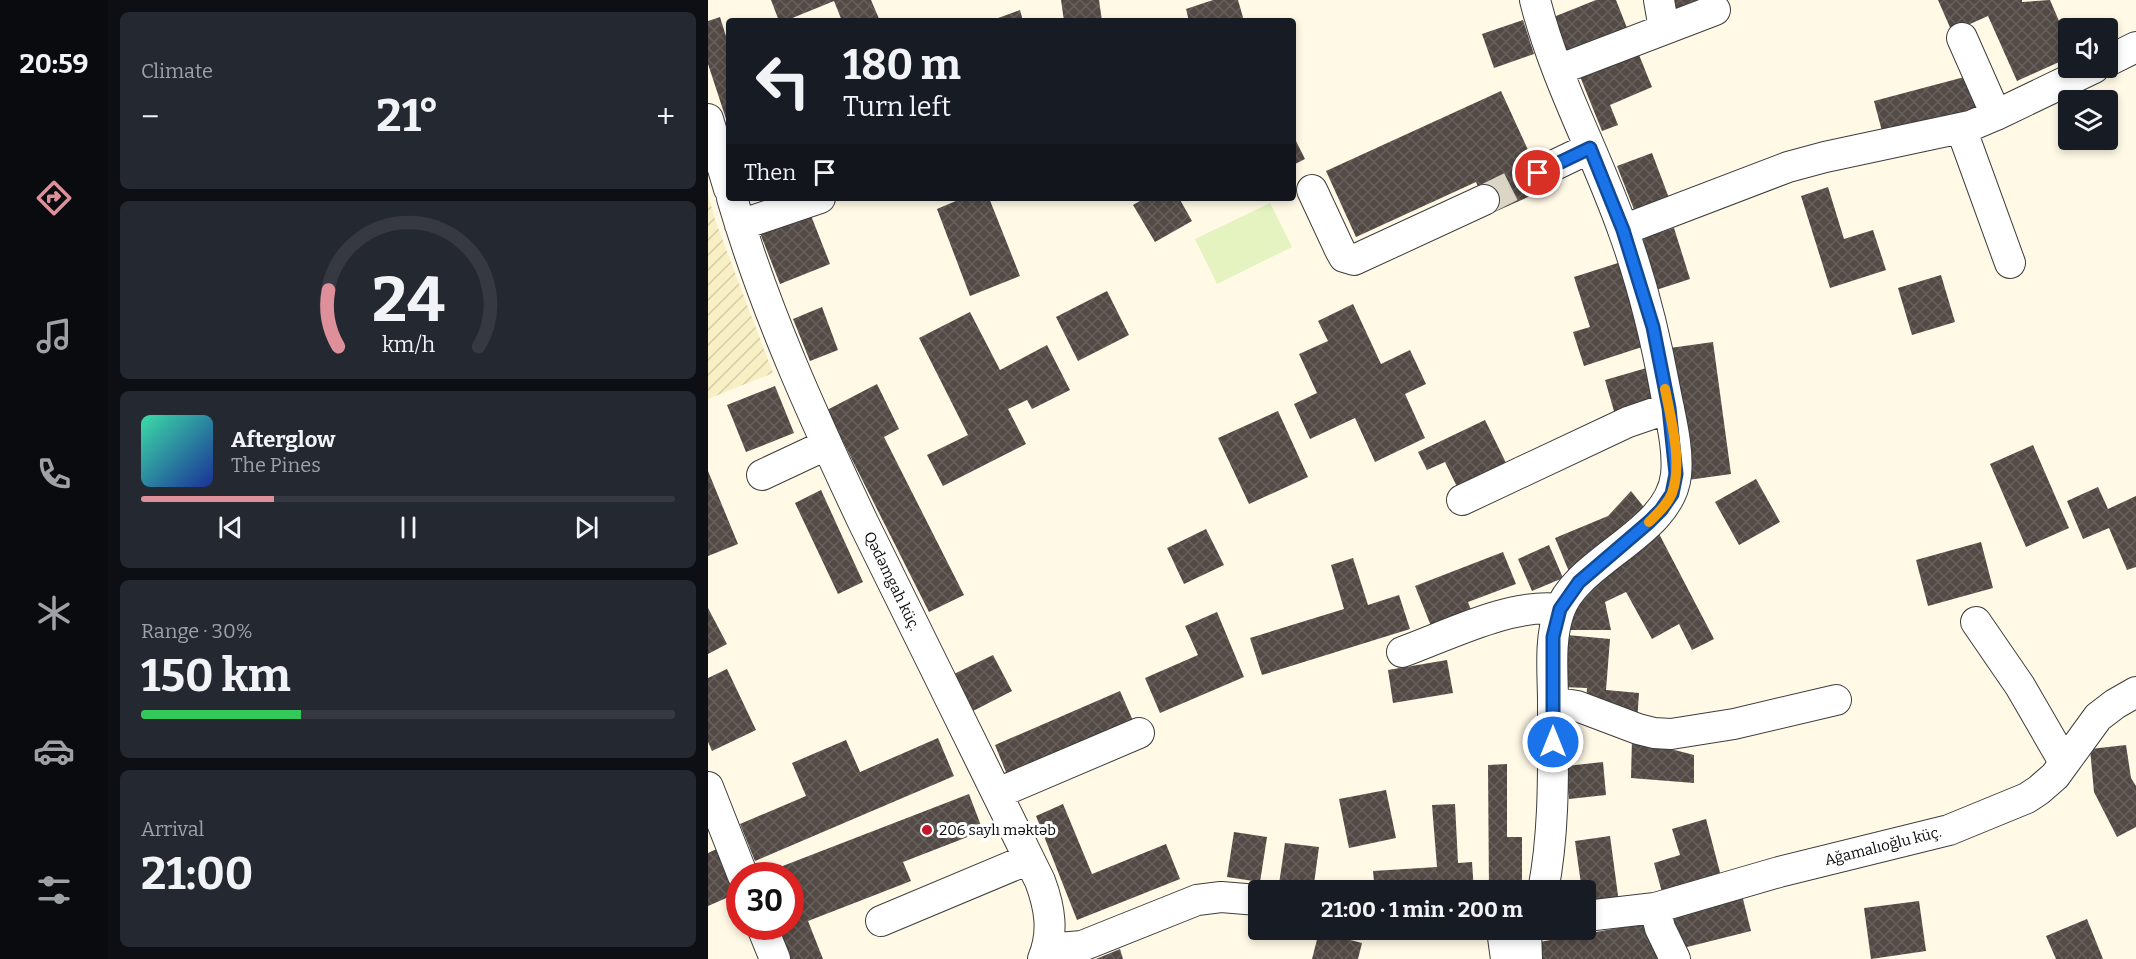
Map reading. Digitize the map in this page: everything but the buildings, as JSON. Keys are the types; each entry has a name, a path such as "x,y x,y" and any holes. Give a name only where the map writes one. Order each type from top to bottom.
{"street":[{"path":"1535,0 1558,70 1623,230 1653,327 1669,408 1676,464 1672,494 1649,522 1579,582 1560,609 1553,637 1552,783 1549,846 1544,880"},
{"path":"1659,0 1664,29"},
{"path":"1558,70 1715,10"},
{"path":"1962,38 1996,115"},
{"path":"2118,56 2136,47"},
{"path":"1623,230 1788,167 1961,128 1996,115 2073,78"},
{"path":"708,119 726,179"},
{"path":"1961,128 2010,263"},
{"path":"1538,173 1590,148"},
{"path":"1312,190 1344,257 1354,260 1484,200"},
{"path":"736,211 800,201"},
{"name":"Qədəmgah küç.","path":"736,211 778,333 826,445 1040,881 1049,911 1051,931 1045,954"},
{"path":"1462,500 1628,422 1669,408"},
{"path":"762,475 826,445"},
{"path":"1402,652 1521,610 1543,607 1560,609"},
{"path":"1976,622 2020,686 2064,762"},
{"name":"Ağamalıoğlu küç.","path":"1596,915 1655,908 1798,867 1949,830 2039,790 2055,776 2098,717 2136,692"},
{"path":"1553,702 1577,706 1638,729 1671,734 1734,724 1836,700"},
{"path":"998,793 1139,733"},
{"path":"708,787 737,862"},
{"path":"881,921 1029,859"},
{"path":"1045,954 1082,946 1197,900 1221,897 1248,899"},
{"path":"1655,908 1660,928 1675,959"},
{"path":"767,940 775,959"},
{"path":"1503,940 1506,959"},
{"path":"1526,940 1527,959"}],"shaded area":[{"path":"708,194 715,220 773,373 708,399"}],"green space":[{"path":"1270,203 1292,247 1217,284 1195,239"}],"tunnel":[{"path":"1484,200 1538,173"}],"slow traffic":[{"path":"1649,522 1667,503 1672,494 1676,474 1676,455 1665,389"}],"place":[{"name":"206 saylı məktəb","path":"927,830"}],"route":[{"path":"1538,173 1590,148 1623,230 1653,327 1676,455 1674,485 1667,503 1649,522 1579,582 1560,609 1553,637 1553,742"}]}
